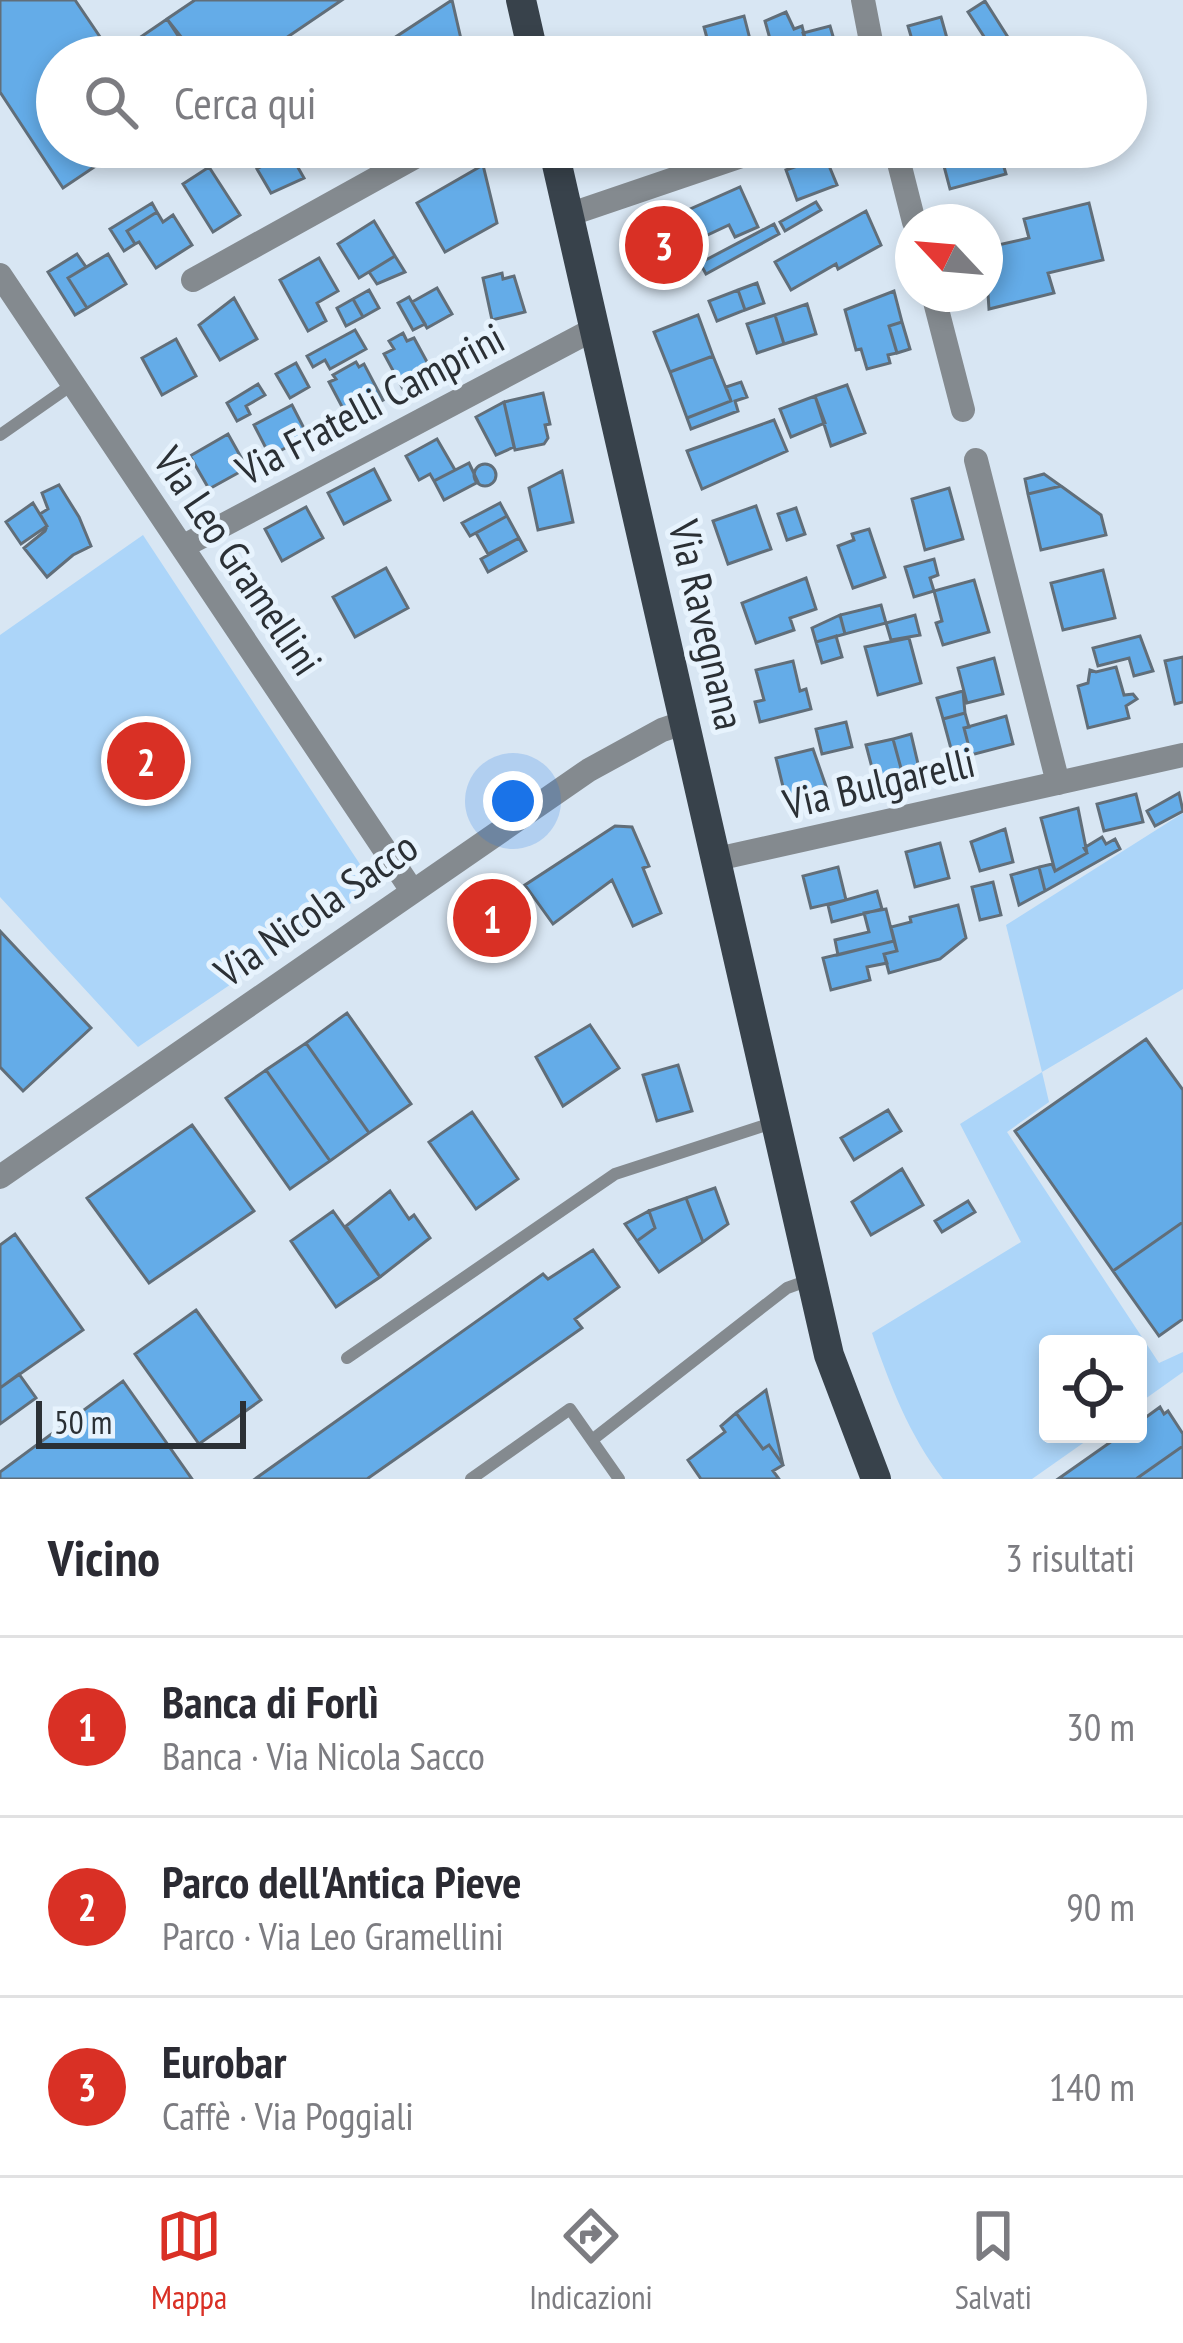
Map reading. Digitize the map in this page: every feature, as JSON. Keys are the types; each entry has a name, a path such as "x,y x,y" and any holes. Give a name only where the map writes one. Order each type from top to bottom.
{"main road":[{"path":"521,0 529,36"},
{"name":"Via Ravegnana","path":"558,168 830,1355 876,1479"}],"street":[{"path":"863,0 870,36"},
{"path":"193,280 395,168"},
{"path":"568,215 706,168"},
{"path":"900,168 909,204"},
{"name":"Via Leo Gramellini","path":"0,275 411,890"},
{"path":"938,312 963,410"},
{"name":"Via Fratelli Camprini","path":"182,547 594,329"},
{"path":"976,460 1058,782"},
{"name":"Via Nicola Sacco","path":"0,1178 589,770 686,722"},
{"name":"Via Bulgarelli","path":"717,859 1183,754"}],"lane":[{"path":"0,435 73,384"},
{"path":"347,1358 615,1174 777,1122"},
{"path":"592,1440 788,1288 812,1279"},
{"path":"470,1479 570,1409 620,1479"}],"shaded area":[{"path":"143,535 375,887 138,1047 0,897 0,635"},
{"path":"1183,813 1183,989 1042,1072 1006,925"},
{"path":"1042,1072 1049,1102 1007,1132 1141,1335 1039,1335 1039,1443 1083,1443 1032,1479 943,1479 910,1427 872,1333 1021,1242 960,1124"},
{"path":"1147,1345 1159,1363 1183,1352 1183,1372 1147,1398"}],"building":[{"path":"0,0 75,0 99,36 36,36 36,147 0,92"},
{"path":"195,0 342,0 289,36 178,36 167,19"},
{"path":"452,0 460,36 397,36"},
{"path":"985,1 1007,36 984,36 968,12"},
{"path":"786,12 794,29 802,26 804,36 769,36 765,21"},
{"path":"744,16 749,36 706,36 704,27"},
{"path":"941,17 946,36 911,36 908,26"},
{"path":"167,19 180,36 142,36"},
{"path":"830,26 833,36 804,36"},
{"path":"50,168 93,168 63,188"},
{"path":"210,168 240,215 213,232 183,184"},
{"path":"298,168 304,178 271,193 257,169"},
{"path":"484,168 497,223 445,252 417,203"},
{"path":"830,168 837,185 797,200 786,170"},
{"path":"944,168 1004,168 1006,174 950,189"},
{"path":"740,187 758,227 735,237 729,225 701,238 688,210"},
{"path":"816,202 821,210 785,231 780,222"},
{"path":"152,203 157,212 127,231 135,244 124,251 110,229"},
{"path":"1089,203 1103,260 1048,273 1054,293 1003,306 1003,244 1029,238 1024,219"},
{"path":"866,211 881,245 791,290 775,262"},
{"path":"157,212 163,222 173,215 192,245 156,268 127,231"},
{"path":"374,221 395,256 359,278 338,244"},
{"path":"676,221 690,270 645,283 631,234"},
{"path":"774,224 779,234 706,274 700,263"},
{"path":"77,254 86,267 68,278 87,308 75,315 48,272"},
{"path":"108,254 126,284 87,308 68,278"},
{"path":"395,256 405,272 377,284 369,272"},
{"path":"319,258 338,291 317,303 326,321 308,331 280,280"},
{"path":"502,273 503,279 514,276 525,312 492,320 483,278"},
{"path":"757,283 764,303 745,310 738,290"},
{"path":"437,288 452,314 427,328 412,302"},
{"path":"369,290 379,308 363,317 353,299"},
{"path":"738,290 745,310 717,321 709,301"},
{"path":"894,291 895,312 899,312 902,322 889,326 897,353 888,355 890,363 867,369 861,349 856,350 845,310"},
{"path":"409,297 425,324 413,330 398,303"},
{"path":"234,298 257,339 220,360 199,325"},
{"path":"353,299 363,317 346,326 337,308"},
{"path":"807,304 816,334 784,344 775,315"},
{"path":"698,315 713,356 670,372 654,332"},
{"path":"775,315 784,344 757,353 747,324"},
{"path":"902,322 910,349 897,353 889,326"},
{"path":"355,330 366,349 330,369 325,360 313,367 307,356"},
{"path":"403,333 407,341 414,338 433,373 403,389 384,354 394,349 389,341"},
{"path":"176,339 196,376 162,395 142,358"},
{"path":"713,356 731,401 687,418 670,372"},
{"path":"356,362 359,367 364,364 383,400 348,418 329,382"},
{"path":"296,363 309,387 290,398 276,374"},
{"path":"741,382 747,397 735,401 738,411 691,429 687,418 731,401 726,387"},
{"path":"258,384 265,395 246,406 250,414 237,421 227,403"},
{"path":"847,385 865,433 831,446 815,396"},
{"path":"543,393 548,438 544,444 515,450 504,402"},
{"path":"815,396 825,423 791,437 780,409"},
{"path":"504,402 514,447 496,455 476,417"},
{"path":"292,405 308,436 270,456 254,425"},
{"path":"774,420 787,451 702,489 687,451"},
{"path":"228,434 247,468 209,489 190,456"},
{"path":"437,439 455,470 434,481 430,474 419,480 406,456"},
{"path":"469,463 478,482 444,500 434,481"},
{"path":"485,464 496,475 485,486 474,475"},
{"path":"374,469 390,500 344,524 328,493"},
{"path":"562,471 573,522 538,530 529,488"},
{"path":"1044,474 1061,486 1028,494 1025,479"},
{"path":"59,485 91,546 47,577 24,548 47,526 40,514 48,509 42,493"},
{"path":"1061,486 1101,515 1106,535 1041,550 1028,494"},
{"path":"949,488 963,539 925,550 912,499"},
{"path":"33,503 47,526 21,544 6,522"},
{"path":"500,503 507,516 470,536 462,523"},
{"path":"756,506 771,549 728,564 713,521"},
{"path":"306,507 323,538 282,561 265,529"},
{"path":"796,508 805,534 787,540 778,514"},
{"path":"507,516 519,538 488,554 476,533"},
{"path":"869,529 885,577 853,588 838,546 854,540 852,534"},
{"path":"519,538 526,551 488,572 481,559"},
{"path":"934,559 938,575 930,578 934,591 914,597 905,567"},
{"path":"386,568 408,608 355,637 333,597"},
{"path":"1103,570 1115,618 1063,630 1051,583"},
{"path":"806,578 816,609 790,618 794,630 756,643 742,603"},
{"path":"974,580 989,632 943,645 934,591"},
{"path":"881,605 886,623 845,634 840,615"},
{"path":"840,615 845,634 816,642 812,628"},
{"path":"915,615 920,635 891,640 886,623"},
{"path":"836,636 842,657 822,663 816,642"},
{"path":"1140,636 1153,671 1134,676 1129,658 1098,666 1093,648"},
{"path":"909,638 921,683 878,695 865,647"},
{"path":"1183,657 1183,702 1175,704 1165,661"},
{"path":"994,658 1003,694 967,703 958,668"},
{"path":"793,661 800,691 806,689 811,709 760,722 755,702 764,700 756,670"},
{"path":"1116,667 1124,695 1133,694 1137,699 1126,706 1129,718 1088,728 1078,686 1088,683 1090,670"},
{"path":"963,691 965,713 943,719 937,698"},
{"path":"965,713 971,755 954,760 943,719"},
{"path":"1006,716 1013,744 971,755 964,728"},
{"path":"846,722 852,747 822,754 816,729"},
{"path":"911,734 919,768 902,772 893,739"},
{"path":"893,739 902,772 875,779 866,745"},
{"path":"813,749 828,792 786,799 776,758"},
{"path":"1179,793 1183,811 1155,826 1147,811"},
{"path":"1136,794 1143,822 1104,831 1097,804"},
{"path":"1078,808 1087,853 1055,871 1041,818"},
{"path":"615,826 632,827 649,866 643,868 661,913 633,926 612,880 553,924 525,885"},
{"path":"1005,829 1013,862 980,871 971,842"},
{"path":"1102,837 1106,844 1115,839 1120,849 1045,891 1039,867 1052,864 1055,871 1087,853 1084,848"},
{"path":"940,843 949,878 915,887 906,852"},
{"path":"838,867 846,900 811,908 803,876"},
{"path":"1039,867 1045,891 1019,905 1011,875"},
{"path":"993,882 1001,915 980,920 972,887"},
{"path":"877,891 882,909 832,922 828,905"},
{"path":"958,905 966,938 940,959 889,973 884,954 897,951 891,927"},
{"path":"886,909 894,941 838,955 835,940 869,932 864,913"},
{"path":"0,931 91,1028 23,1091 0,1067"},
{"path":"894,941 897,951 884,954 887,963 867,967 870,980 831,990 823,958"},
{"path":"347,1013 411,1104 369,1133 306,1043"},
{"path":"590,1025 619,1068 563,1106 536,1057"},
{"path":"1146,1039 1183,1090 1183,1222 1113,1271 1015,1131"},
{"path":"306,1043 369,1133 330,1161 266,1070"},
{"path":"678,1065 692,1111 657,1121 643,1075"},
{"path":"266,1070 330,1161 290,1189 226,1098"},
{"path":"888,1110 901,1131 854,1160 841,1138"},
{"path":"472,1112 518,1179 476,1209 429,1142"},
{"path":"192,1125 254,1211 149,1283 87,1198"},
{"path":"902,1169 923,1205 871,1235 852,1202"},
{"path":"715,1188 728,1224 703,1242 686,1198"},
{"path":"390,1191 409,1219 414,1215 430,1238 380,1277 346,1226"},
{"path":"686,1198 703,1242 659,1272 637,1241 655,1228 649,1211"},
{"path":"968,1201 975,1212 942,1232 935,1221"},
{"path":"333,1211 380,1277 336,1307 291,1241"},
{"path":"649,1211 655,1228 637,1241 625,1224"},
{"path":"1183,1222 1183,1319 1159,1336 1113,1271"},
{"path":"15,1234 83,1330 0,1388 0,1245"},
{"path":"593,1250 619,1287 575,1319 582,1328 367,1479 255,1479 543,1274 548,1279"},
{"path":"196,1310 261,1400 199,1444 135,1354"},
{"path":"19,1374 36,1398 0,1424 0,1388"},
{"path":"123,1381 192,1479 0,1479 0,1472"},
{"path":"766,1390 783,1465 769,1445 763,1449 736,1413"},
{"path":"1160,1407 1164,1414 1168,1411 1183,1434 1183,1446 1136,1479 1058,1479 1109,1443 1147,1443 1147,1416"},
{"path":"736,1413 763,1449 769,1445 783,1465 773,1471 779,1479 701,1479 688,1460 725,1432 721,1426"},
{"path":"1183,1446 1183,1479 1136,1479"}],"place":[{"name":"Eurobar","path":"664,245"},
{"name":"Parco dell'Antica Pieve","path":"146,761"},
{"name":"Banca di Forlì","path":"492,918"}]}
